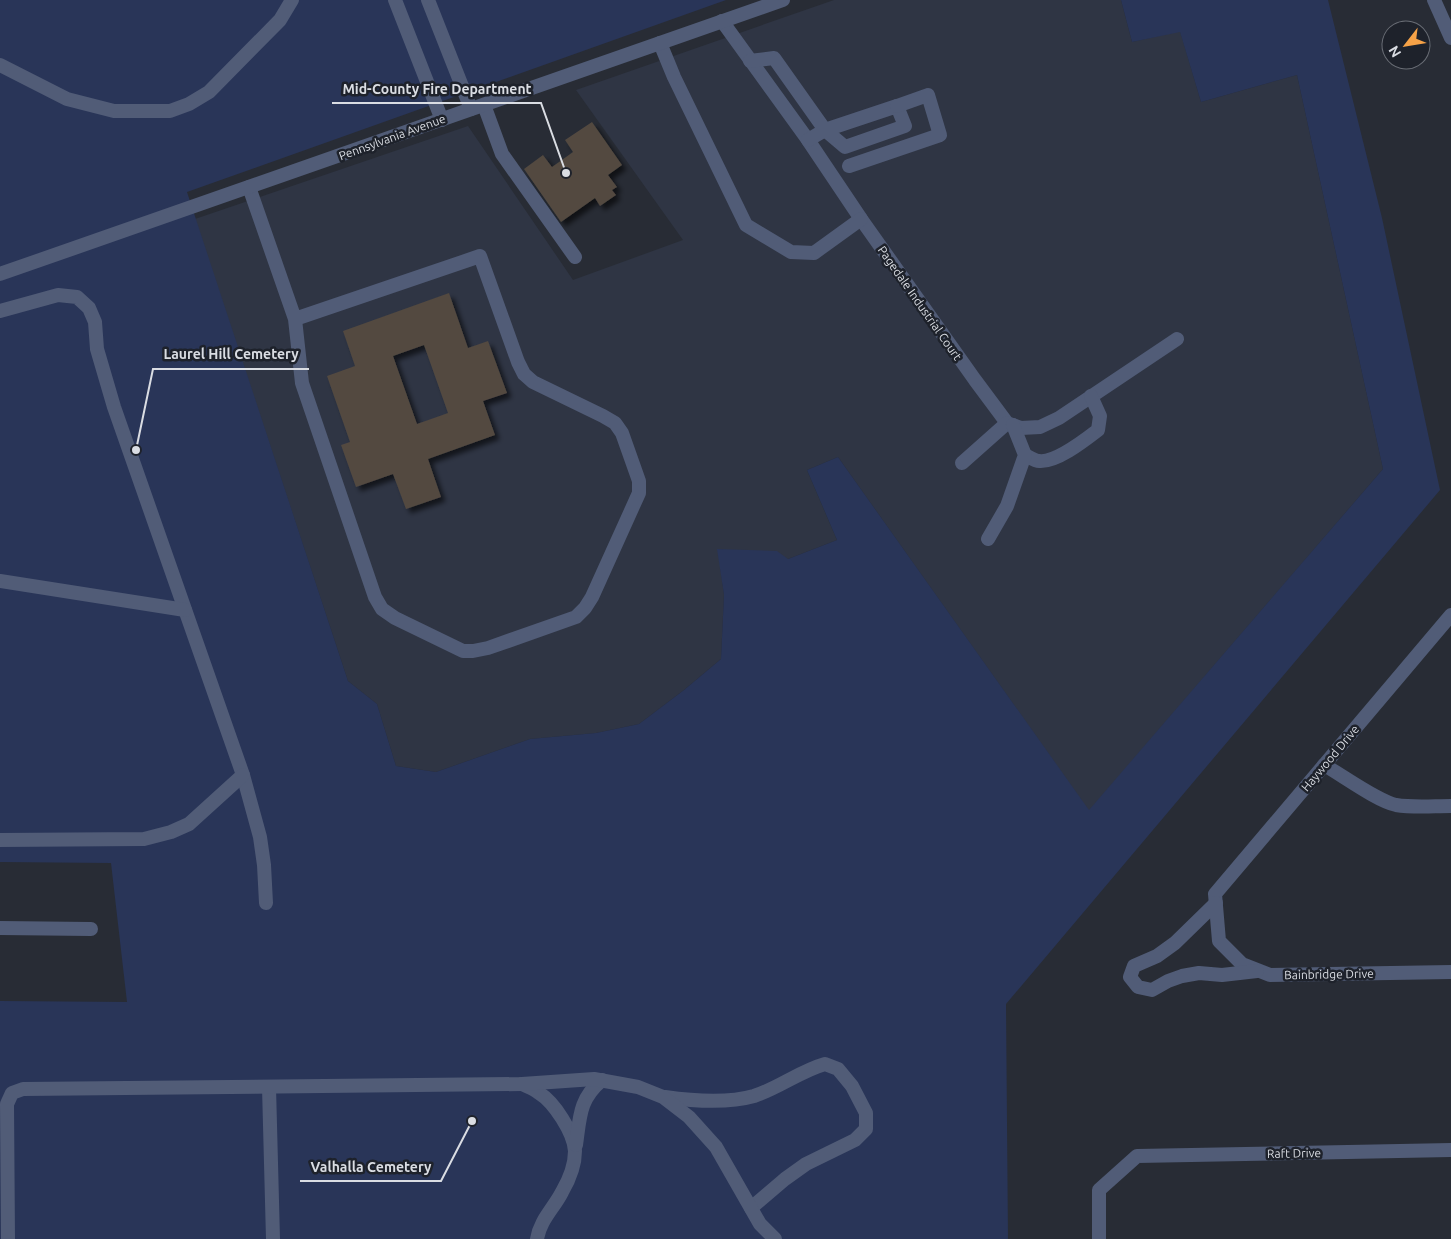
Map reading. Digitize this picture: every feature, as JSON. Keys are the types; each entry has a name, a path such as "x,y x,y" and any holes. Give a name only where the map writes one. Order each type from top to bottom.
{"street":[{"path":"0,65 68,100 114,111 170,111 189,104 209,92 280,20 292,0"},
{"path":"395,0 442,120"},
{"path":"428,0 477,107 502,154 575,257"},
{"name":"Pennsylvania Avenue","path":"0,274 783,0"},
{"path":"1434,0 1451,38"},
{"name":"Pagedale Industrial Court","path":"722,21 808,140 861,219 975,380 1010,424 1025,455"},
{"path":"660,43 674,77 746,225 791,252 814,253 861,219"},
{"path":"750,61 774,58 825,130 845,147 905,126 897,106"},
{"path":"808,140 825,130 928,95 940,135 850,166"},
{"path":"892,131 899,149"},
{"path":"250,187 295,319 302,383 375,597 382,608 395,618 463,651 488,648 576,617 585,608 596,588 639,493 639,481 622,433 614,423 534,382 524,374 480,256 295,319"},
{"path":"0,311 58,295 78,297 89,308 95,322 97,349 114,407 243,775 260,837 266,903"},
{"path":"962,464 1010,424 1020,428 1040,427 1059,418 1177,339"},
{"path":"988,539 1007,506 1025,455 1040,461 1055,458 1084,441 1098,430 1100,416 1091,396"},
{"path":"0,581 185,610"},
{"name":"Haywood Drive","path":"1219,941 1215,894 1451,615"},
{"path":"1324,765 1383,800 1395,805 1451,806"},
{"path":"0,840 144,839 152,837 189,824 243,775"},
{"name":"Haywood Drive","path":"1216,903 1175,943 1157,956 1134,966 1130,977 1138,988 1152,990 1182,976 1199,973 1232,974 1259,971"},
{"path":"0,928 91,929"},
{"name":"Bainbridge Drive","path":"1219,941 1242,964 1270,975 1451,972"},
{"path":"8,1239 7,1104 12,1093 23,1089 522,1084 594,1079 638,1087 663,1097 687,1100 726,1100 754,1096 810,1068 825,1064 838,1069 852,1086 866,1113 866,1129 856,1140 806,1164 751,1208"},
{"path":"536,1239 538,1229 562,1194 572,1171 584,1099 592,1088 602,1080"},
{"path":"522,1084 541,1094 556,1110 569,1130 575,1150"},
{"path":"270,1087 273,1239"},
{"path":"663,1097 689,1117 716,1147 760,1224 776,1239"},
{"name":"Raft Drive","path":"1099,1239 1099,1190 1137,1156 1451,1150"}],"shaded area":[{"path":"0,0 726,0 187,192 348,681 377,704 396,766 436,772 530,739 596,733 639,724 721,659 724,595 717,549 777,551 788,559 837,540 807,470 838,457 1089,810 1383,469 1297,75 1201,102 1180,32 1132,42 1121,0 1328,0 1382,218 1440,490 1006,1004 1008,1239 0,1239 0,1001 127,1002 111,863 0,862"},
{"path":"834,0 1121,0 1132,42 1180,31 1201,102 1297,75 1383,469 1089,811 838,457 807,470 837,540 788,559 718,549 724,595 721,659 639,724 596,733 530,739 436,772 396,766 377,704 348,681 195,219 468,126 573,280 683,240 576,90"}],"building":[{"path":"592,122 622,165 608,175 617,187 612,190 616,195 600,206 595,198 561,222 524,169 543,155 552,167 573,152 565,140"},
{"path":"449,293 468,348 488,341 507,393 483,401 495,435 428,459 441,497 406,509 393,474 356,487 341,445 350,442 327,376 355,366 343,331","holes":["424,345 448,413 417,424 393,356"]}],"place":[{"name":"Mid-County Fire Department","path":"566,173"},
{"name":"Laurel Hill Cemetery","path":"136,450"},
{"name":"Valhalla Cemetery","path":"472,1121"}]}
